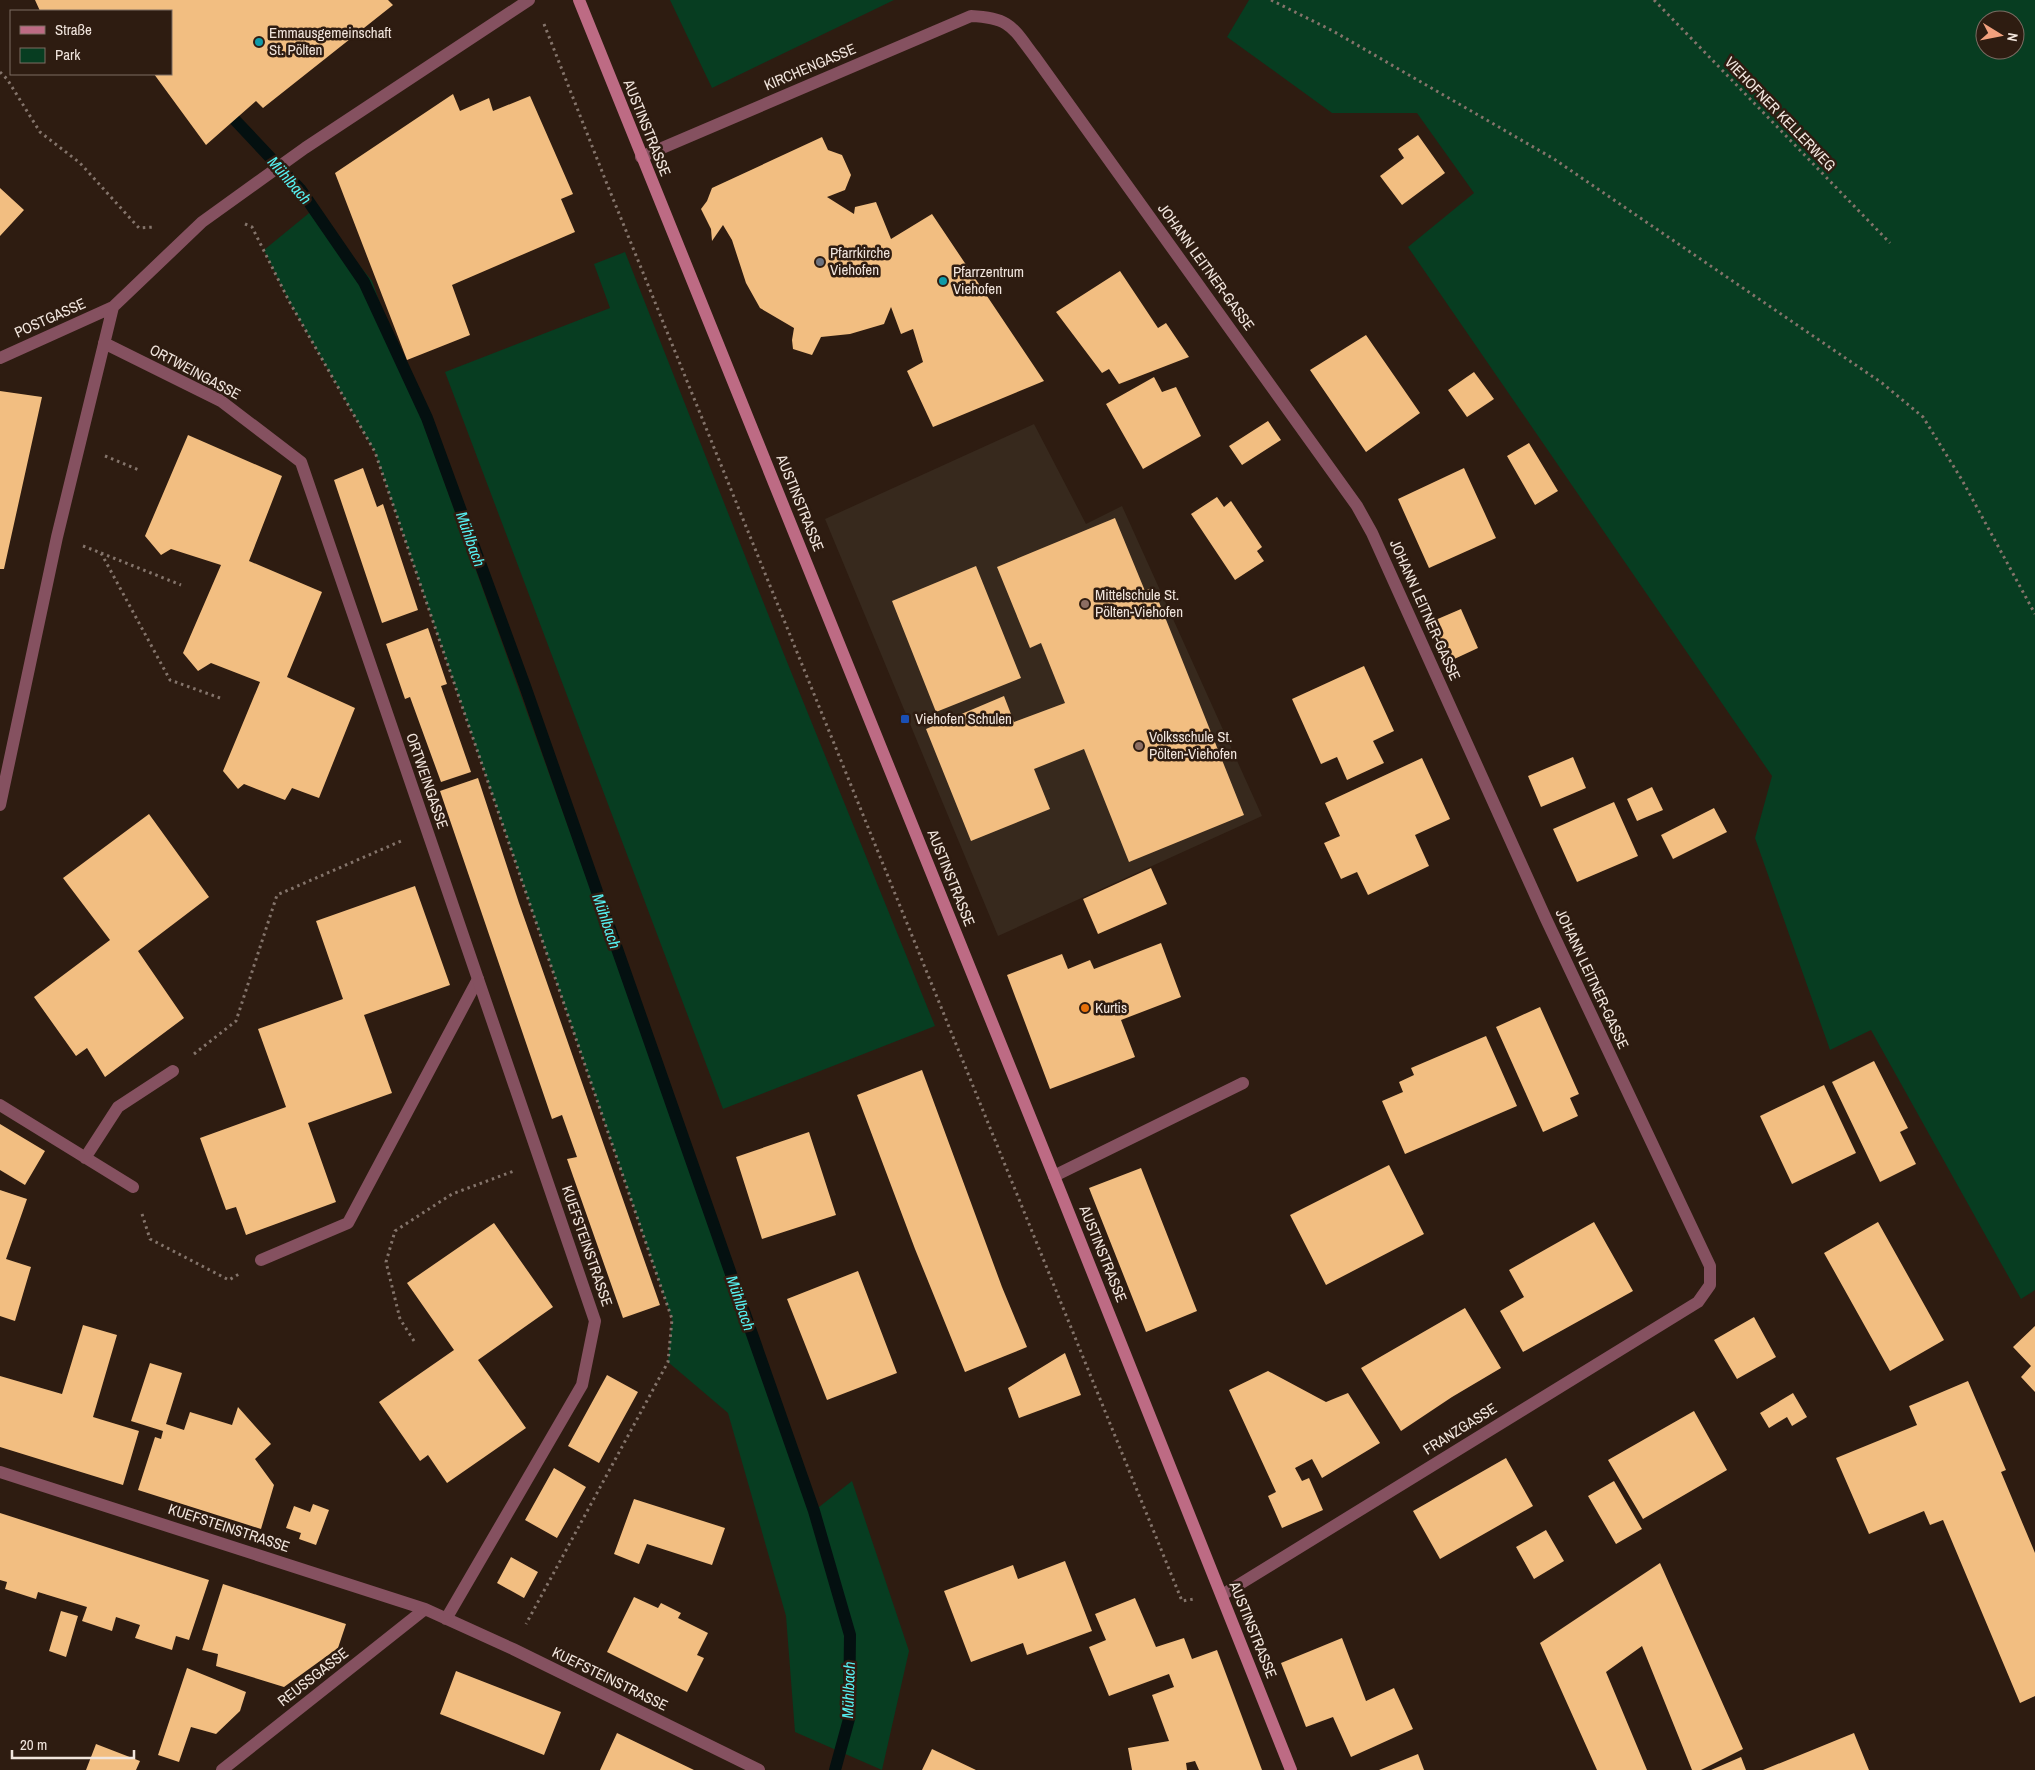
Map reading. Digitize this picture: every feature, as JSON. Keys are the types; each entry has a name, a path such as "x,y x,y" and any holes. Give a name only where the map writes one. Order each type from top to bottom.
{"main road":[{"name":"AUSTINSTRASSE","path":"579,0 1054,1176 1291,1770"}],"street":[{"path":"0,805 57,537 113,307 202,222 305,148 529,0"},
{"name":"KIRCHENGASSE","path":"641,157 971,16 994,17"},
{"name":"JOHANN LEITNER-GASSE","path":"994,17 1010,25 1035,57 1357,506 1368,526 1546,919 1710,1266 1710,1285"},
{"name":"POSTGASSE","path":"0,358 113,307"},
{"name":"ORTWEINGASSE","path":"104,343 221,401 301,462 478,979"},
{"path":"261,1260 348,1223 478,979"},
{"name":"KUEFSTEINSTRASSE","path":"446,1619 582,1385 595,1321 478,979"},
{"path":"85,1158 118,1107 173,1071"},
{"path":"1054,1176 1244,1083"},
{"path":"0,1105 132,1187"},
{"name":"FRANZGASSE","path":"1222,1595 1698,1302 1710,1285"},
{"name":"KUEFSTEINSTRASSE","path":"0,1472 425,1609 513,1649 759,1770"},
{"name":"REUSSGASSE","path":"222,1770 425,1609"}],"path":[{"path":"1271,0 1333,31 1554,159 1882,383 1923,417 1962,480 2035,614"},
{"name":"VIEHOFNER KELLERWEG","path":"1654,0 1890,243"},
{"path":"542,18 605,179 1182,1601 1222,1595"},
{"path":"79,445 139,470"},
{"path":"57,537 181,585"},
{"path":"101,553 170,680 220,698"},
{"path":"173,1071 236,1021 276,895 427,830"},
{"path":"414,1341 400,1319 386,1262 395,1231 452,1194 540,1161"},
{"path":"132,1187 150,1239 229,1280 261,1260"}],"shaded area":[{"path":"1034,424 1086,524 1122,506 1262,816 998,936 825,519"}],"green space":[{"path":"670,0 894,0 712,88"},
{"path":"1249,0 2035,0 2035,1290 2021,1299 1871,1030 1830,1050 1755,838 1772,776 1408,247 1474,193 1417,113 1332,113 1227,37"},
{"path":"314,209 372,281 814,1511 852,1481 909,1651 882,1770 795,1732 786,1616 728,1413 668,1362 672,1319 375,452 289,301 264,250"},
{"path":"625,252 783,652 935,1026 723,1109 445,372 610,308 594,264"}],"building":[{"name":"Emmausgemeinschaft St. Pölten","path":"35,0 388,0 393,5 263,108 256,101 206,145 155,75 172,75 172,10 40,10"},
{"path":"453,94 460,111 489,98 493,111 530,96 573,194 561,199 575,232 452,285 470,335 407,360 335,173"},
{"path":"1418,135 1445,173 1402,205 1380,176 1404,158 1398,149"},
{"name":"Pfarrkirche Viehofen","path":"822,137 828,150 842,155 851,175 845,190 827,197 854,214 855,207 876,202 891,239 932,214 1044,381 933,427 907,371 923,362 913,329 901,334 891,307 884,324 850,334 821,337 812,355 793,349 794,328 760,308 746,283 732,240 723,225 712,241 711,229 701,209 707,201 712,188"},
{"path":"0,188 24,210 0,236"},
{"path":"1120,271 1158,328 1166,323 1189,357 1119,384 1109,369 1102,373 1056,312"},
{"path":"1366,335 1420,413 1366,452 1310,370"},
{"path":"1474,372 1494,399 1467,417 1448,390"},
{"path":"1154,377 1162,392 1176,387 1201,436 1143,469 1106,404"},
{"path":"0,391 42,397 4,569 0,569"},
{"path":"1268,421 1281,440 1242,465 1229,446"},
{"path":"188,435 282,476 249,561 322,592 287,677 355,708 319,798 292,788 285,800 244,784 238,789 223,771 260,682 211,663 198,671 183,653 221,565 171,549 161,555 145,536"},
{"path":"1529,443 1558,491 1535,505 1507,456"},
{"path":"363,468 377,507 383,504 418,610 382,623 334,480"},
{"path":"1464,468 1496,538 1429,568 1398,499"},
{"path":"1217,497 1224,507 1231,501 1262,547 1257,551 1264,561 1235,580 1191,514"},
{"path":"1115,518 1145,591 1153,587 1244,815 1129,862 1084,749 1034,769 1050,809 971,841 926,729 1004,696 1014,722 1065,703 1041,643 1030,648 997,567"},
{"path":"976,566 1021,678 936,712 892,601"},
{"path":"1461,609 1478,648 1450,661 1433,621"},
{"path":"428,628 447,684 441,686 471,772 441,782 410,697 405,699 386,644"},
{"path":"1364,666 1394,731 1373,741 1384,763 1347,780 1337,757 1321,764 1292,699"},
{"path":"1573,757 1586,788 1541,807 1528,776"},
{"path":"1422,758 1450,819 1415,835 1429,866 1368,895 1357,872 1341,879 1324,843 1340,836 1325,803"},
{"path":"478,778 519,903 660,1305 623,1318 567,1159 577,1157 562,1115 552,1119 440,791"},
{"path":"1652,787 1663,810 1637,821 1627,799"},
{"path":"1614,802 1638,856 1577,882 1553,829"},
{"path":"1714,808 1727,832 1673,859 1661,835"},
{"path":"149,814 209,897 138,951 184,1018 105,1077 87,1048 76,1056 34,997 110,940 63,878"},
{"path":"1151,868 1167,904 1098,934 1083,899"},
{"path":"415,886 450,985 364,1015 392,1093 308,1123 336,1202 246,1235 236,1207 226,1210 200,1138 286,1107 258,1029 343,999 316,921"},
{"name":"Kurtis","path":"1161,943 1181,997 1121,1020 1135,1057 1050,1089 1007,975 1062,954 1068,969 1090,960 1094,969"},
{"path":"1540,1007 1579,1094 1570,1098 1578,1116 1543,1132 1496,1027"},
{"path":"1486,1036 1517,1106 1405,1154 1382,1101 1403,1092 1399,1082 1414,1075 1411,1068"},
{"path":"1874,1061 1908,1128 1900,1132 1916,1164 1880,1182 1832,1082"},
{"path":"922,1070 1002,1287 1027,1347 965,1372 915,1249 857,1095"},
{"path":"1824,1085 1856,1153 1792,1184 1760,1116"},
{"path":"0,1124 45,1151 25,1185 0,1170"},
{"path":"809,1132 836,1215 762,1239 736,1157"},
{"path":"1389,1165 1424,1234 1326,1285 1290,1215"},
{"path":"1141,1168 1197,1311 1146,1332 1089,1188"},
{"path":"0,1190 27,1199 6,1259 31,1267 15,1321 0,1316"},
{"path":"1594,1222 1633,1291 1523,1352 1500,1311 1524,1297 1509,1270"},
{"path":"1878,1222 1944,1340 1890,1371 1824,1253"},
{"path":"494,1223 553,1307 478,1360 526,1428 447,1483 428,1455 420,1461 379,1402 454,1350 407,1283"},
{"path":"858,1271 897,1373 827,1400 787,1299"},
{"path":"1465,1308 1501,1368 1452,1397 1401,1431 1361,1368"},
{"path":"1754,1317 1776,1357 1737,1379 1714,1340"},
{"path":"83,1325 117,1335 93,1417 139,1431 123,1485 0,1447 0,1376 62,1394"},
{"path":"2035,1326 2035,1392 2021,1377 2031,1366 2013,1347"},
{"path":"1065,1353 1081,1395 1019,1418 1008,1388"},
{"path":"150,1363 182,1373 166,1424 184,1430 190,1412 232,1425 238,1407 271,1444 255,1459 274,1485 261,1529 138,1490 155,1437 161,1439 163,1431 131,1421"},
{"path":"1268,1371 1326,1402 1348,1393 1380,1443 1322,1478 1312,1459 1295,1468 1302,1481 1309,1478 1323,1510 1282,1528 1268,1496 1276,1492 1229,1390"},
{"path":"607,1375 638,1392 599,1463 568,1446"},
{"path":"1968,1381 2006,1470 2001,1472 2035,1553 2035,1696 2020,1703 1943,1520 1930,1525 1924,1511 1869,1534 1836,1458 1917,1425 1909,1406"},
{"path":"1793,1393 1807,1417 1792,1426 1787,1417 1769,1428 1760,1413"},
{"path":"1694,1411 1727,1470 1643,1519 1608,1460"},
{"path":"1506,1458 1533,1506 1440,1559 1413,1511"},
{"path":"554,1468 586,1487 557,1538 525,1520"},
{"path":"1614,1481 1642,1529 1616,1544 1588,1496"},
{"path":"634,1499 725,1528 712,1565 647,1544 639,1564 614,1554"},
{"path":"313,1504 329,1510 316,1545 299,1539 301,1533 286,1528 294,1506 310,1512"},
{"path":"0,1513 209,1580 189,1640 176,1636 172,1650 135,1638 140,1625 116,1617 112,1631 82,1621 87,1607 38,1592 36,1599 5,1589 7,1582 0,1580"},
{"path":"1546,1530 1564,1561 1534,1579 1516,1547"},
{"path":"511,1557 538,1572 524,1598 497,1583"},
{"path":"1065,1561 1092,1631 1027,1655 1023,1643 971,1662 944,1591 1013,1565 1018,1579"},
{"path":"1660,1563 1743,1749 1701,1770 1692,1770 1642,1646 1606,1672 1647,1770 1597,1770 1540,1643"},
{"path":"223,1584 346,1624 338,1648 284,1687 216,1666 218,1654 202,1650"},
{"path":"634,1597 658,1608 661,1603 681,1613 678,1618 708,1633 697,1655 704,1658 687,1692 607,1652"},
{"path":"1135,1598 1156,1647 1184,1638 1192,1659 1217,1650 1262,1770 1199,1770 1195,1761 1186,1763 1187,1770 1132,1770 1128,1748 1169,1741 1152,1695 1174,1687 1169,1674 1109,1696 1089,1647 1106,1640 1095,1614"},
{"path":"61,1611 78,1616 66,1657 49,1651"},
{"path":"1342,1638 1366,1701 1394,1688 1413,1729 1351,1757 1333,1717 1306,1727 1281,1663"},
{"path":"187,1668 246,1692 240,1711 216,1734 191,1727 179,1762 158,1755"},
{"path":"456,1671 561,1712 544,1755 440,1714"},
{"path":"617,1733 694,1770 600,1770"},
{"path":"1854,1733 1869,1770 1763,1770"},
{"path":"96,1744 140,1761 136,1770 86,1770"},
{"path":"932,1749 976,1770 922,1770"},
{"path":"1418,1754 1424,1770 1379,1770"},
{"path":"1741,1757 1746,1770 1711,1770"}],"waterway":[{"name":"Mühlbach","path":"235,120 300,189 364,282 427,418 525,686 814,1511 850,1635 849,1719 835,1770"}],"place":[{"name":"Emmausgemeinschaft St. Pölten","path":"259,42"},
{"name":"Pfarrkirche Viehofen","path":"820,262"},
{"name":"Pfarrzentrum Viehofen","path":"943,281"},
{"name":"Mittelschule St. Pölten-Viehofen","path":"1085,604"},
{"name":"Viehofen Schulen","path":"905,719"},
{"name":"Volksschule St. Pölten-Viehofen","path":"1139,746"},
{"name":"Kurtis","path":"1085,1008"}]}
